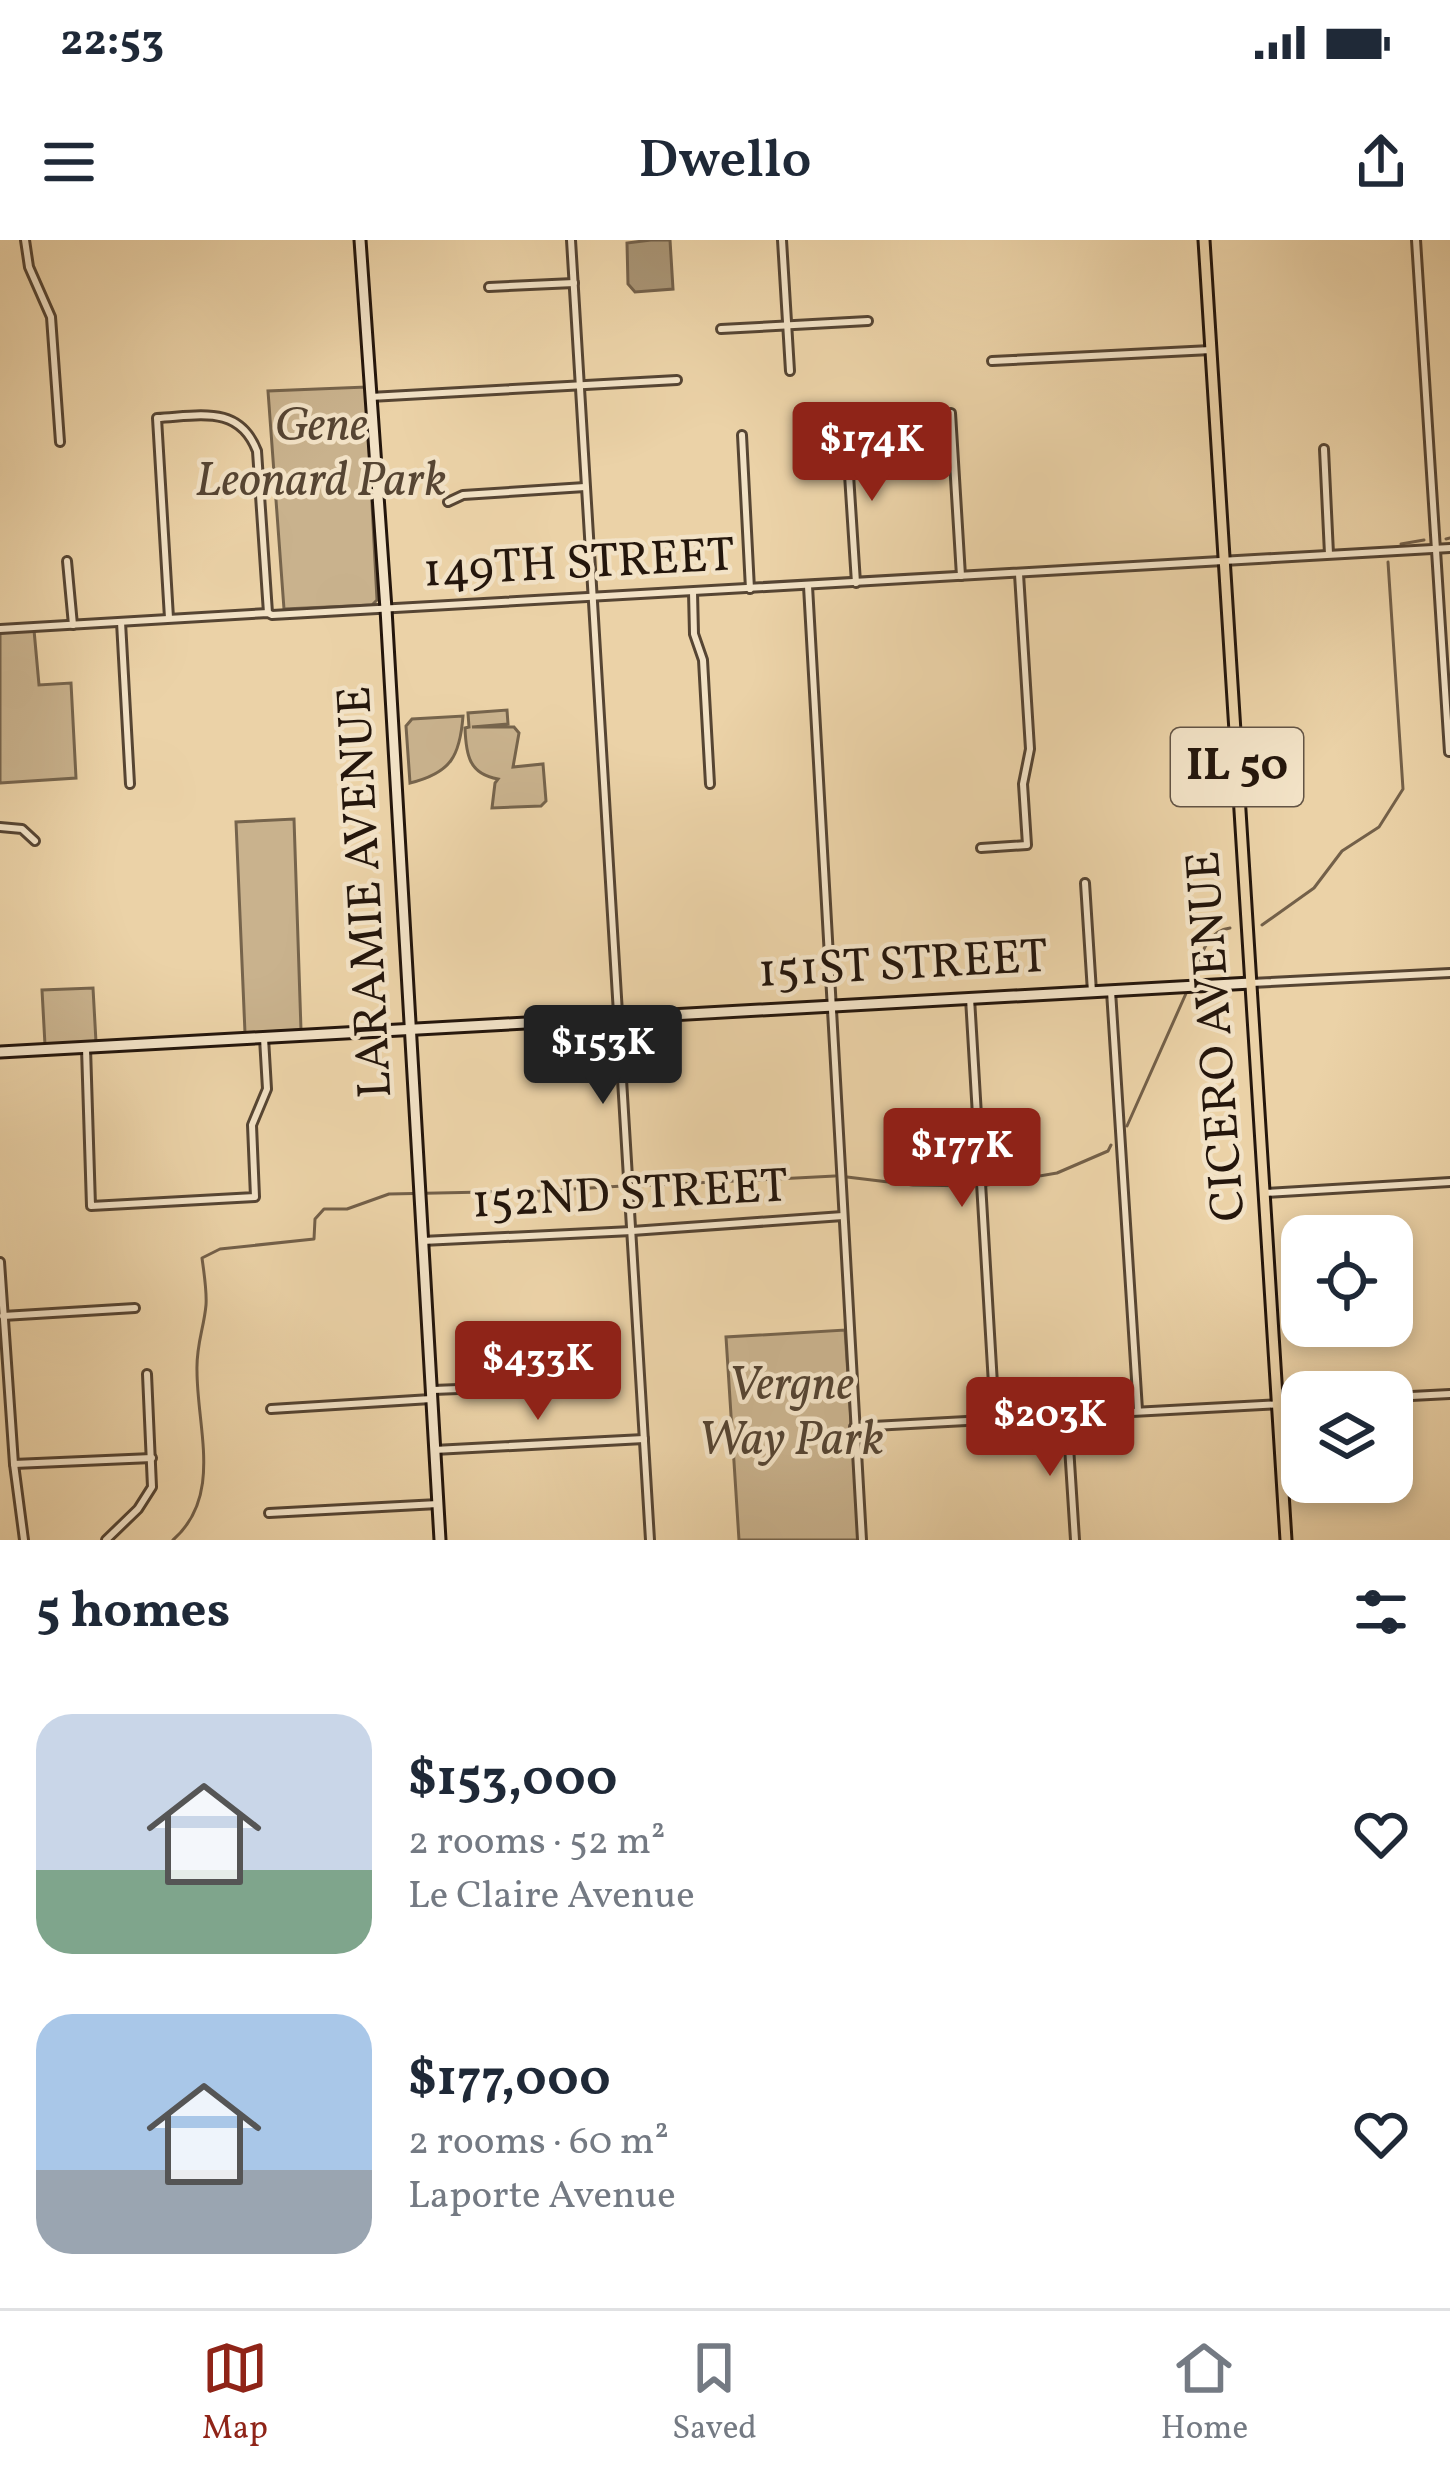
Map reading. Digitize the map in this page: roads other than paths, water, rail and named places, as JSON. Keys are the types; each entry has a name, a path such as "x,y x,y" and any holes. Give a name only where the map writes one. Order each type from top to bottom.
{"main road":[{"name":"CICERO AVENUE","path":"1204,240 1286,1540"}],"street":[{"path":"25,240 29,267 51,317 60,442"},
{"name":"LARAMIE AVENUE","path":"360,240 440,1540"},
{"path":"571,240 650,1540"},
{"path":"782,240 790,371"},
{"path":"1416,240 1449,752"},
{"path":"489,287 574,283"},
{"path":"721,328 868,321"},
{"path":"992,361 1211,350"},
{"path":"370,397 677,380"},
{"path":"951,413 961,576"},
{"path":"169,618 157,418 220,416 250,436 259,460 268,613"},
{"path":"846,428 856,583"},
{"path":"742,435 750,589"},
{"path":"1324,449 1329,554"},
{"path":"448,502 463,494 585,488"},
{"name":"149TH STREET","path":"0,629 1450,548"},
{"path":"68,561 73,625"},
{"path":"981,848 1027,845 1023,784 1030,749 1018,574"},
{"path":"808,586 862,1540"},
{"path":"693,592 694,634 704,660 710,784"},
{"path":"121,622 130,784"},
{"path":"0,827 22,829 35,841"},
{"path":"1085,883 1092,992"},
{"name":"151ST STREET","path":"0,1052 1450,973"},
{"path":"1111,991 1138,1410"},
{"path":"970,998 995,1418"},
{"path":"86,1048 92,1206 255,1197 252,1125 267,1089 264,1038"},
{"path":"1264,1193 1450,1182"},
{"name":"152ND STREET","path":"422,1241 843,1216"},
{"path":"0,1262 24,1540"},
{"path":"3,1316 135,1308"},
{"path":"106,1540 138,1509 152,1487 147,1374"},
{"path":"272,1409 484,1388"},
{"path":"1413,1396 1450,1394"},
{"path":"854,1427 1281,1404"},
{"path":"1066,1415 1075,1540"},
{"path":"434,1450 644,1439"},
{"path":"14,1464 152,1458"},
{"path":"269,1513 438,1504"}],"waterway":[{"path":"1446,539 1450,538"},
{"path":"1401,544 1424,540"},
{"path":"1262,925 1314,888 1342,851 1379,827 1403,789 1388,562"},
{"path":"1191,981 1209,941 1230,928"},
{"path":"1127,1126 1188,989"},
{"path":"987,1185 1057,1173 1108,1151 1111,1145"},
{"path":"635,1186 835,1176"},
{"path":"847,1177 974,1186"},
{"path":"173,1540 198,1503 203,1482 197,1371 206,1305 202,1258 220,1249 314,1239 315,1219 324,1209 347,1209 389,1194 623,1186"}],"park label":[{"name":"Gene Leonard Park","path":"321,454"},
{"name":"Vergne Way Park","path":"791,1414"}]}
